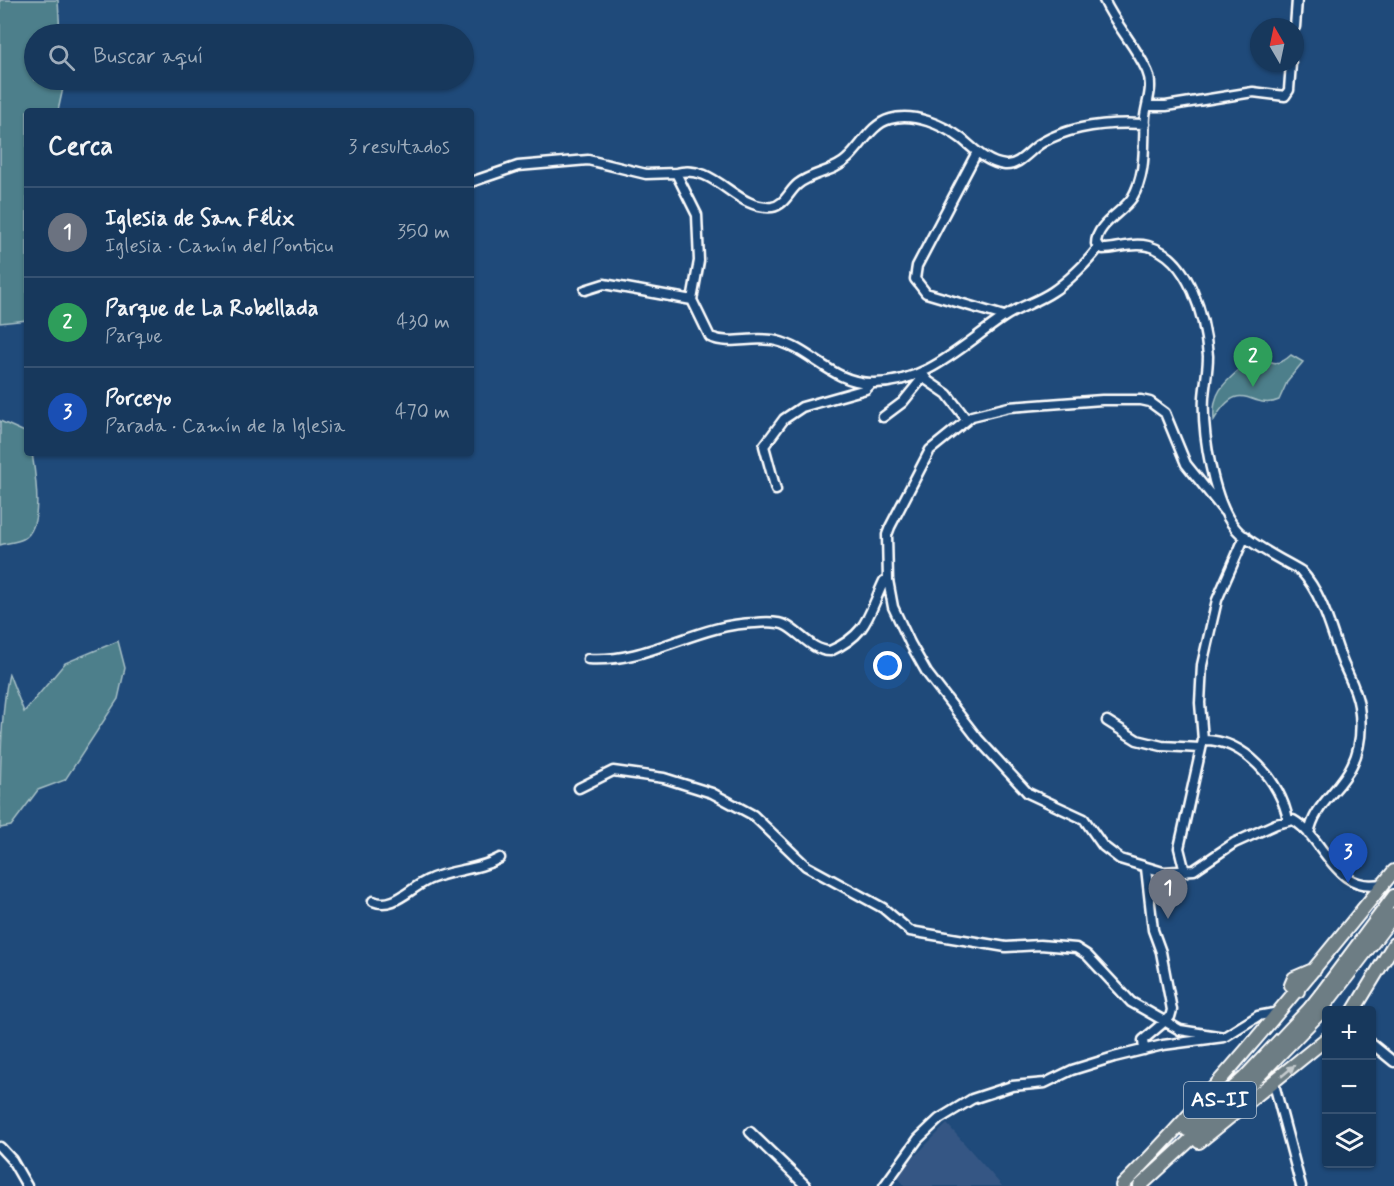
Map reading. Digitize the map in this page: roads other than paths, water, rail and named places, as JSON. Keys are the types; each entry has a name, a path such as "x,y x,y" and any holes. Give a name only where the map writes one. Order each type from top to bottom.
{"highway":[{"path":"1123,1186 1180,1128 1298,991 1291,985 1294,978 1316,969 1394,871"},
{"name":"AS-II","path":"1123,1186 1244,1079 1321,1006 1394,896"},
{"name":"AS-II","path":"1142,1186 1250,1085 1321,1006 1394,915"},
{"path":"1357,1006 1394,944"},
{"path":"1142,1186 1322,1042"}],"street":[{"path":"1098,248 1096,239 1100,231 1123,210 1138,186 1143,163 1146,106 1150,86 1148,74 1112,18 1104,0"},
{"path":"1295,18 1297,0"},
{"path":"1146,106 1166,106 1253,92 1285,96 1289,90 1291,72"},
{"path":"474,181 518,166 588,160 646,174 699,172 761,207 775,206 783,202 801,182 847,160 880,124 896,117 915,117 937,125 960,138 977,152 1002,164 1010,165 1019,161 1037,145 1069,130 1130,123 1145,124"},
{"path":"977,152 917,266 915,279 926,292 1004,316"},
{"path":"676,173 694,205 700,235 699,261 692,300 710,337 725,342 751,338 777,341 835,374 872,383 923,375 947,394 967,420"},
{"path":"1098,248 1137,245 1159,251 1169,257 1180,269 1192,292 1206,338 1208,365 1204,399 1206,425 1217,490 1224,511"},
{"path":"883,417 903,402 923,375 982,335 1004,316 1052,292 1098,248"},
{"path":"585,290 604,284 692,300"},
{"path":"776,490 764,447 784,419 802,406 866,389 872,383"},
{"path":"1309,834 1311,821 1318,808 1353,763 1361,730 1359,706 1314,588 1301,571 1236,529 1186,464 1165,413 1150,402 1128,399 1022,405 977,414 930,450 887,535 888,580 893,607 927,673 989,753 1028,793 1084,819 1111,853 1146,868 1163,872 1185,872 1200,868 1234,843 1288,820 1299,824 1325,857 1374,895"},
{"path":"1185,872 1179,848 1202,744 1200,703 1202,665 1217,600 1245,536"},
{"path":"588,659 634,657 675,641 728,626 754,622 786,626 822,650 830,651 865,627 884,581 888,580"},
{"path":"1107,721 1137,740 1162,746 1223,742 1252,759 1284,804 1288,820"},
{"path":"579,788 613,771 664,778 712,793 753,815 806,866 883,908 902,927 910,931 1006,947 1040,945 1077,948 1087,955 1131,1002 1165,1022 1192,1034 1224,1037"},
{"path":"373,902 379,904 394,901 428,880 476,869 500,858"},
{"path":"1144,1050 1143,1040 1172,1014 1171,996 1153,930 1146,868"},
{"path":"1356,882 1374,895"},
{"path":"1298,991 1321,1006"},
{"path":"1243,1027 1258,1016 1276,1017"},
{"path":"884,1186 918,1139 958,1106 992,1091 1012,1086 1045,1083 1092,1063 1144,1050 1224,1037 1243,1027 1276,1017"},
{"path":"1376,1048 1394,1062"},
{"path":"1271,1085 1275,1088 1301,1186"},
{"path":"750,1132 806,1186"},
{"path":"0,1147 12,1160 27,1186"}],"place":[{"name":"Parque de La Robellada","path":"1253,387"},
{"name":"Porceyo","path":"1348,883"},
{"name":"Iglesia de San Félix","path":"1168,919"}]}
